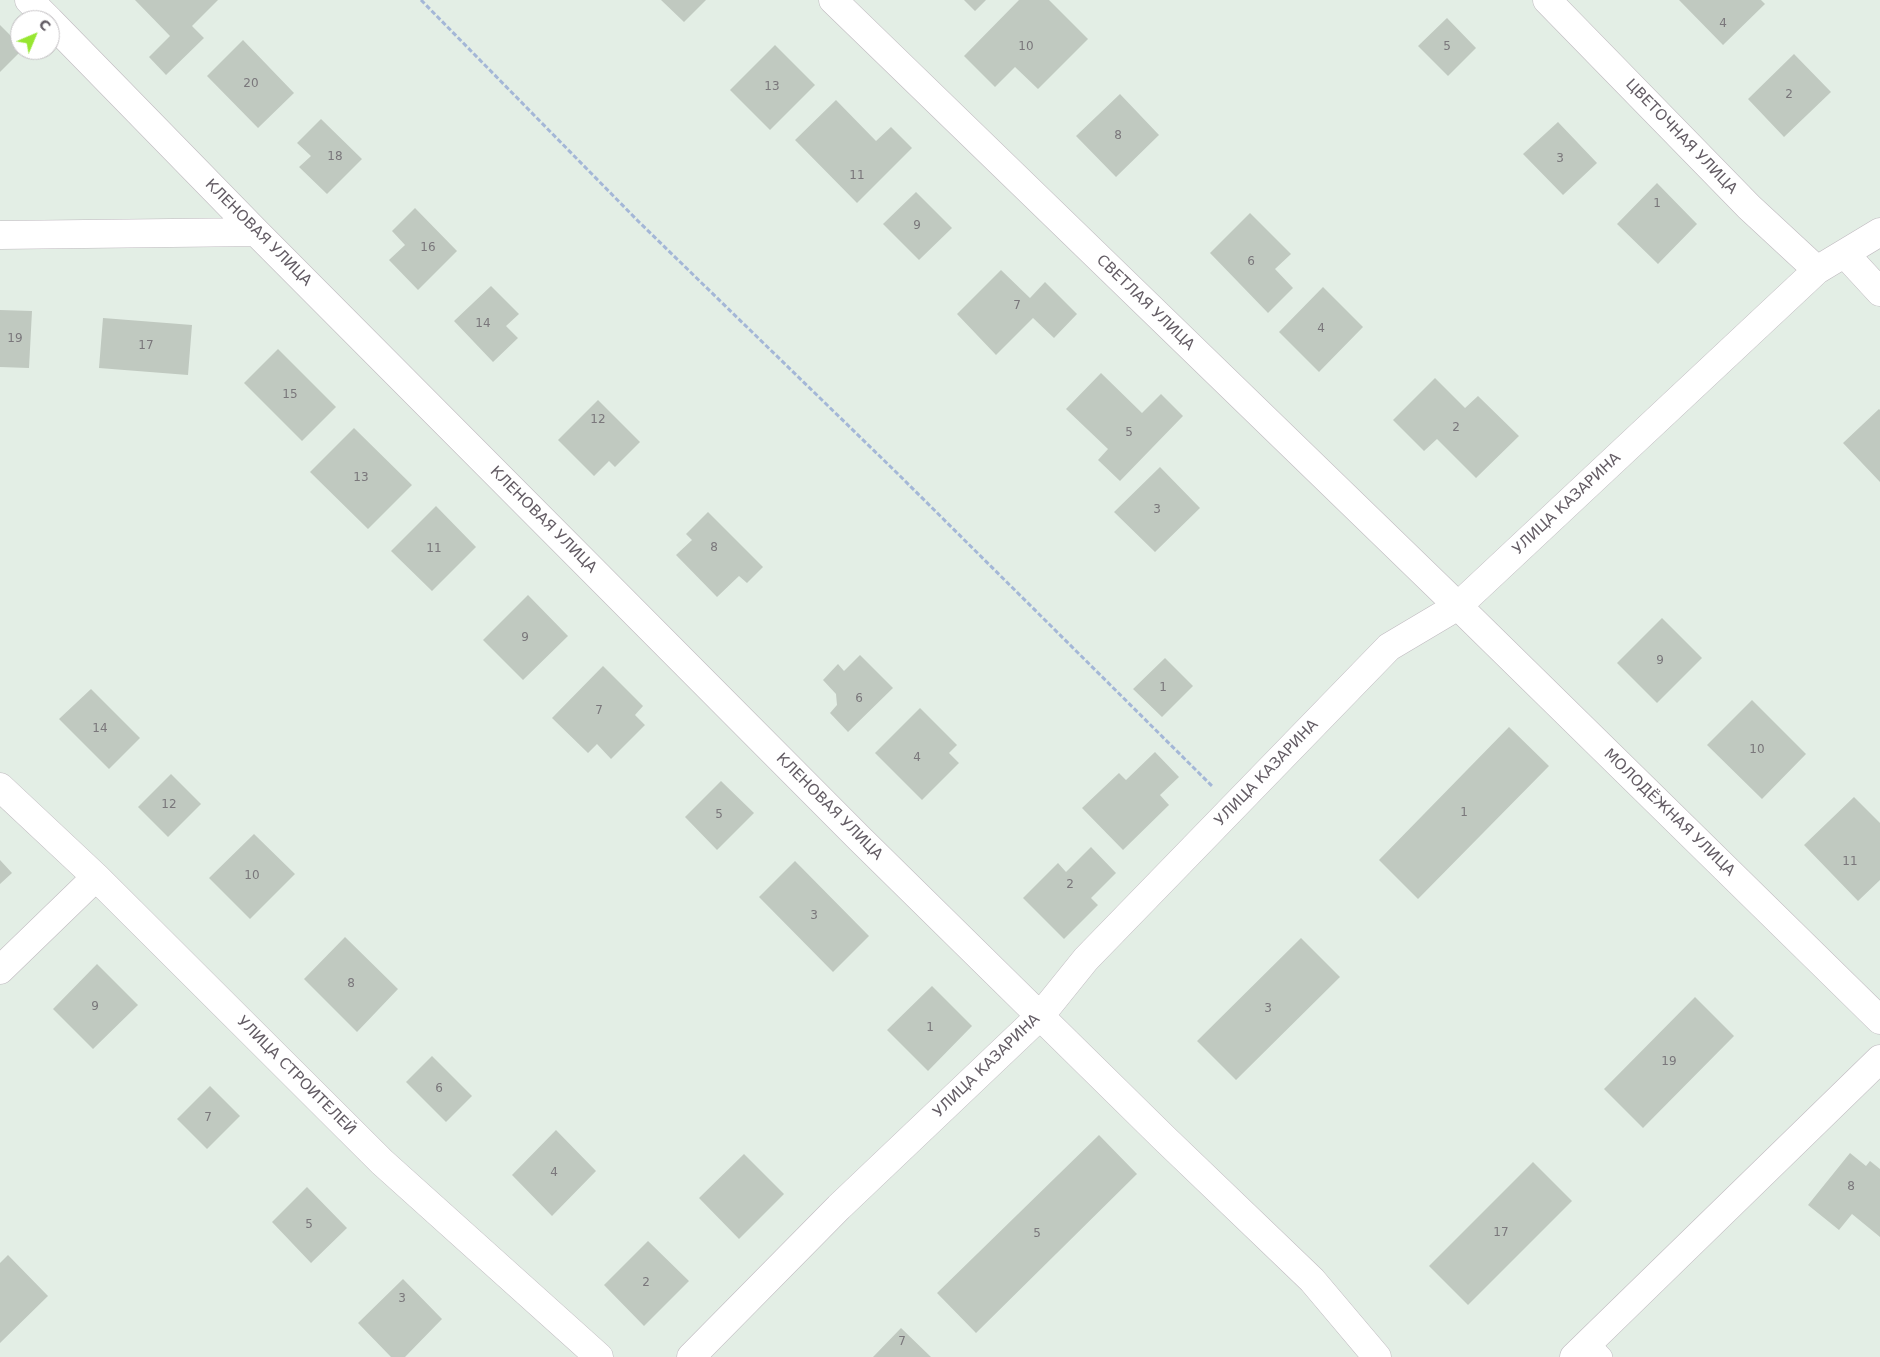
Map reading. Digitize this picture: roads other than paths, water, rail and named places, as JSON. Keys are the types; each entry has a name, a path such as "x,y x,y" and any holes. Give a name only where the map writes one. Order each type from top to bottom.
{"street":[{"name":"КЛЕНОВАЯ УЛИЦА","path":"29,0 39,10"},
{"name":"СВЕТЛАЯ УЛИЦА","path":"833,0 1458,606"},
{"name":"ЦВЕТОЧНАЯ УЛИЦА","path":"1547,0 1749,207 1817,270"},
{"name":"КЛЕНОВАЯ УЛИЦА","path":"60,32 860,839 1164,1138 1312,1280 1377,1357"},
{"path":"0,235 256,232"},
{"name":"УЛИЦА КАЗАРИНА","path":"691,1357 839,1207 1040,1016 1086,959 1389,647 1458,606 1817,270 1880,232"},
{"path":"1845,254 1880,292"},
{"name":"МОЛОДЁЖНАЯ УЛИЦА","path":"1458,606 1880,1020"},
{"name":"УЛИЦА СТРОИТЕЛЕЙ","path":"0,787 96,877 382,1162 600,1357"},
{"path":"0,970 96,877"},
{"path":"1589,1352 1880,1059"}]}
